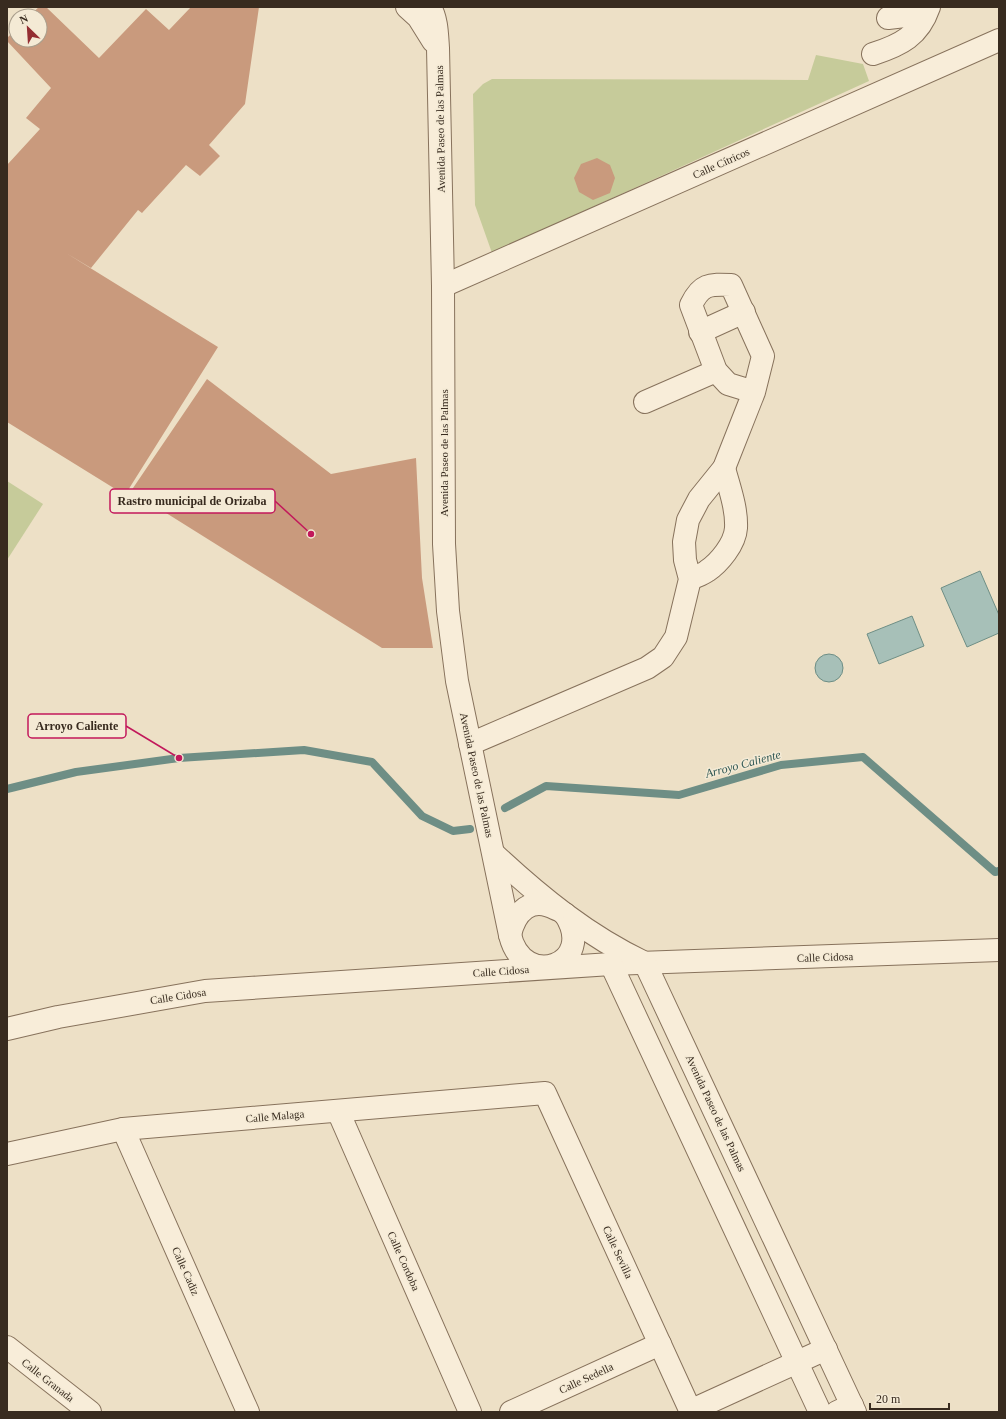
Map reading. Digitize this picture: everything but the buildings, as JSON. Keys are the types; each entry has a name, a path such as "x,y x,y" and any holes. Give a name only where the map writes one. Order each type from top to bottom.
{"street":[{"path":"407,7 418,17 438,48"},
{"name":"Avenida Paseo de las Palmas","path":"430,7 433,12 436,27 438,48 443,286 444,544 448,611 458,681 470,744 510,935 515,950 520,956 535,965 548,968"},
{"path":"888,18 905,16 923,7"},
{"path":"873,54 894,47 914,34 925,20 929,7"},
{"name":"Calle Cítricos","path":"443,286 999,40"},
{"path":"470,744 647,668 662,657 676,637 690,579 685,560 684,542 688,520 699,499 724,468 754,392 763,356 731,285 716,284 706,286 697,292 690,305 716,371 728,384 754,392"},
{"path":"700,332 744,312"},
{"path":"645,402 716,371"},
{"path":"690,579 706,572 719,561 730,544 736,529 734,508 724,468"},
{"path":"494,854 560,912 571,924 574,934 572,946 564,958 557,964 548,968"},
{"path":"510,935 512,924 524,908 544,904 560,912 620,951 645,963"},
{"name":"Calle Cidosa","path":"7,1029 58,1018 205,992 611,964 999,950"},
{"name":"Avenida Paseo de las Palmas","path":"645,963 826,1349 848,1410"},
{"path":"611,964 820,1412"},
{"name":"Calle Malaga","path":"7,1154 123,1129 545,1093"},
{"name":"Calle Sevilla","path":"545,1093 691,1412"},
{"name":"Calle Cordoba","path":"338,1111 470,1412"},
{"name":"Calle Cadiz","path":"123,1129 248,1412"},
{"name":"Calle Sedella","path":"511,1412 660,1344"},
{"name":"Calle Granada","path":"7,1347 90,1412"},
{"path":"691,1412 826,1349"}],"green space":[{"path":"816,55 863,64 869,81 492,253 475,205 473,94 483,84 492,79 808,80"},
{"path":"7,481 43,504 7,560"}],"water":[{"path":"980,571 999,615 999,633 967,647 941,588"},
{"path":"912,616 924,646 879,664 867,634"},
{"path":"829,654 835,655 839,658 842,662 842,674 839,678 835,681 829,682 823,681 819,678 816,674 815,668 816,662 819,658 823,655"}],"waterway":[{"name":"Arroyo Caliente","path":"7,789 76,772 179,758 304,750 372,762 422,816 453,831 470,829"},
{"name":"Arroyo Caliente","path":"505,808 546,786 679,795 781,765 863,757 995,872 999,871"}],"place":[{"name":"Rastro municipal de Orizaba","path":"311,534"},
{"name":"Arroyo Caliente","path":"179,758"}]}
